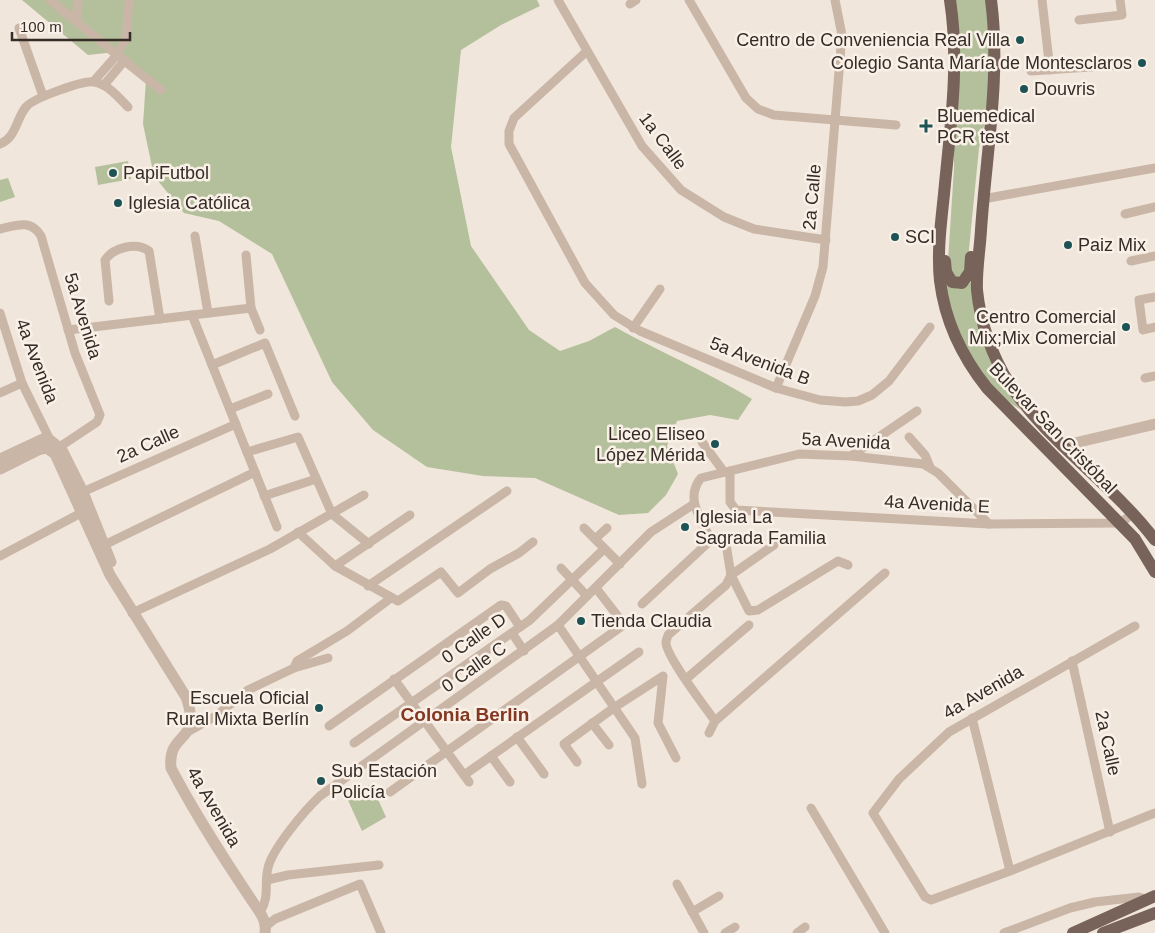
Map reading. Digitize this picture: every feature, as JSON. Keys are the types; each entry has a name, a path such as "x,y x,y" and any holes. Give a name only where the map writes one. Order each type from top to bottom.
{"main road":[{"name":"Bulevar San Cristóbal","path":"950,0 954,38 950,131 939,251 945,305 969,364 1005,408 1135,539 1155,572"},
{"name":"Bulevar San Cristóbal","path":"991,0 995,28 977,289 984,325 995,356 1011,386 1028,409 1062,446 1133,514 1155,540"},
{"path":"950,131 951,166 945,262 950,279 957,284 965,281 970,272 982,149 990,114"},
{"path":"1005,408 1025,418 1052,446 1062,446"},
{"path":"1073,933 1151,898"},
{"path":"1104,933 1155,913"}],"street":[{"path":"50,0 161,90"},
{"path":"76,20 78,0"},
{"path":"104,86 121,58 126,38 129,0"},
{"name":"1a Calle","path":"558,0 586,52 642,146 681,190 724,217 754,229 826,240"},
{"path":"689,0 746,98 758,109 774,114 896,125"},
{"name":"2a Calle","path":"776,388 815,296 823,267 842,35 836,0"},
{"path":"1042,0 1050,70"},
{"path":"1079,20 1122,15 1120,0"},
{"path":"19,28 43,96"},
{"name":"5a Avenida B","path":"586,52 514,118 509,131 509,144 585,283 614,315 637,329 776,388 820,400 858,401 872,395 889,381 930,327"},
{"path":"94,82 121,58"},
{"path":"1031,71 1120,65"},
{"path":"0,144 13,134 25,107 43,96 82,84 94,82 104,86 128,107"},
{"path":"983,198 1155,168"},
{"path":"1125,214 1155,207"},
{"name":"5a Avenida","path":"0,229 24,223 37,229 41,236 68,330 84,378 99,410 100,418 97,422 53,448"},
{"path":"195,236 208,313"},
{"path":"110,301 105,260 108,256 126,248 144,248 149,251 160,319"},
{"path":"246,255 251,308 260,330"},
{"path":"1132,261 1155,256"},
{"path":"637,329 660,289"},
{"path":"1155,297 1139,300 1143,330 1155,327"},
{"path":"68,330 251,308"},
{"name":"4a Avenida","path":"0,313 22,383 53,448 78,494 101,546 110,575 186,697 192,713 189,731 174,746 170,757 171,768 216,846 260,912 266,930"},
{"path":"192,315 277,527"},
{"path":"212,365 266,343 295,416"},
{"path":"1145,378 1155,376"},
{"path":"0,392 22,383"},
{"path":"230,409 268,394"},
{"path":"851,456 917,411"},
{"name":"2a Calle","path":"78,494 236,424"},
{"path":"1062,446 1155,424"},
{"path":"247,452 298,437 332,514 369,544"},
{"path":"909,437 926,455 930,467 989,524"},
{"path":"0,459 34,442 53,448"},
{"path":"702,442 727,471"},
{"path":"0,469 38,450 53,448"},
{"name":"5a Avenida","path":"694,504 694,492 701,478 799,454 851,456 922,464 930,467"},
{"name":"4a Avenida E","path":"727,471 730,502 736,510 989,524 1120,523"},
{"path":"101,546 255,472"},
{"path":"264,496 316,479"},
{"path":"368,586 507,491"},
{"name":"4a Avenida","path":"78,494 81,513 101,546"},
{"path":"132,613 270,549 364,495"},
{"path":"694,504 711,540"},
{"name":"0 Calle C","path":"260,912 267,898 268,868 273,854 313,802 558,625 651,532 694,504"},
{"path":"0,556 81,513"},
{"path":"1120,523 1133,514"},
{"path":"336,566 410,515"},
{"path":"584,528 620,564"},
{"path":"595,539 607,528"},
{"path":"298,532 336,566 395,600"},
{"path":"642,604 711,540 719,538 726,544 731,575 748,611 758,610 838,561 848,565"},
{"path":"294,668 297,661 442,572 458,593 490,569 519,553 533,542"},
{"path":"715,721 667,648 666,641 668,635 726,586 731,575 774,545"},
{"name":"0 Calle D","path":"354,743 541,611 604,549"},
{"path":"561,568 587,596"},
{"path":"709,733 715,721 885,572"},
{"path":"390,792 623,625 596,588"},
{"path":"329,726 501,605 506,606 520,627"},
{"path":"686,679 749,624"},
{"path":"558,625 636,738 642,784"},
{"name":"4a Avenida","path":"1010,871 931,900 925,897 873,813 899,779 949,732 1135,626"},
{"path":"512,633 524,651"},
{"path":"394,679 467,778 517,736 639,652"},
{"path":"189,731 216,716 248,690 294,668 328,658"},
{"name":"2a Calle","path":"1072,661 1110,832"},
{"path":"578,762 564,744 615,707 663,676 658,723 676,758"},
{"path":"972,718 1010,871 1155,813"},
{"path":"592,723 609,745"},
{"path":"517,736 544,774"},
{"path":"491,756 510,782"},
{"path":"811,808 885,933"},
{"path":"267,880 288,875 379,865"},
{"path":"266,930 275,919 360,884 381,933"},
{"path":"677,884 704,933"},
{"path":"692,912 719,896"},
{"path":"1004,933 1070,908 1095,902 1151,898"},
{"path":"725,933 735,927"},
{"path":"797,933 805,927"}],"green space":[{"path":"22,0 537,0 540,6 501,25 461,50 451,147 471,246 529,330 560,351 589,341 615,327 752,399 738,420 710,415 677,421 667,446 678,474 666,495 648,513 619,515 535,478 483,476 427,467 373,430 332,382 272,254 219,221 184,213 154,176 143,124 146,80 116,52 88,55"},
{"path":"953,0 988,0 991,25 987,112 979,148 967,269 956,279 950,271 948,261 954,168"},
{"name":"PapiFutbol","path":"128,161 131,179 98,185 95,167"},
{"path":"8,178 15,197 0,202 0,180"},
{"path":"944,279 958,289 965,288 974,279 975,300 1020,409 998,392 978,367 962,339 951,313"},
{"path":"371,784 386,817 362,831 347,798"}],"place":[{"name":"Centro de Conveniencia Real Villa","path":"1020,40"},
{"name":"Colegio Santa María de Montesclaros","path":"1142,63"},
{"name":"Douvris","path":"1024,89"},
{"name":"Bluemedical PCR test","path":"926,126"},
{"name":"PapiFutbol","path":"113,173"},
{"name":"Iglesia Católica","path":"118,203"},
{"name":"SCI","path":"895,237"},
{"name":"Paiz Mix","path":"1068,245"},
{"name":"Centro Comercial Mix;Mix Comercial","path":"1126,327"},
{"name":"Liceo Eliseo López Mérida","path":"715,444"},
{"name":"Iglesia La Sagrada Familia","path":"685,527"},
{"name":"Tienda Claudia","path":"581,621"},
{"name":"Escuela Oficial Rural Mixta Berlín","path":"319,708"},
{"name":"Sub Estación Policía","path":"321,781"}],"district":[{"name":"Colonia Berlin","path":"465,714"}]}
